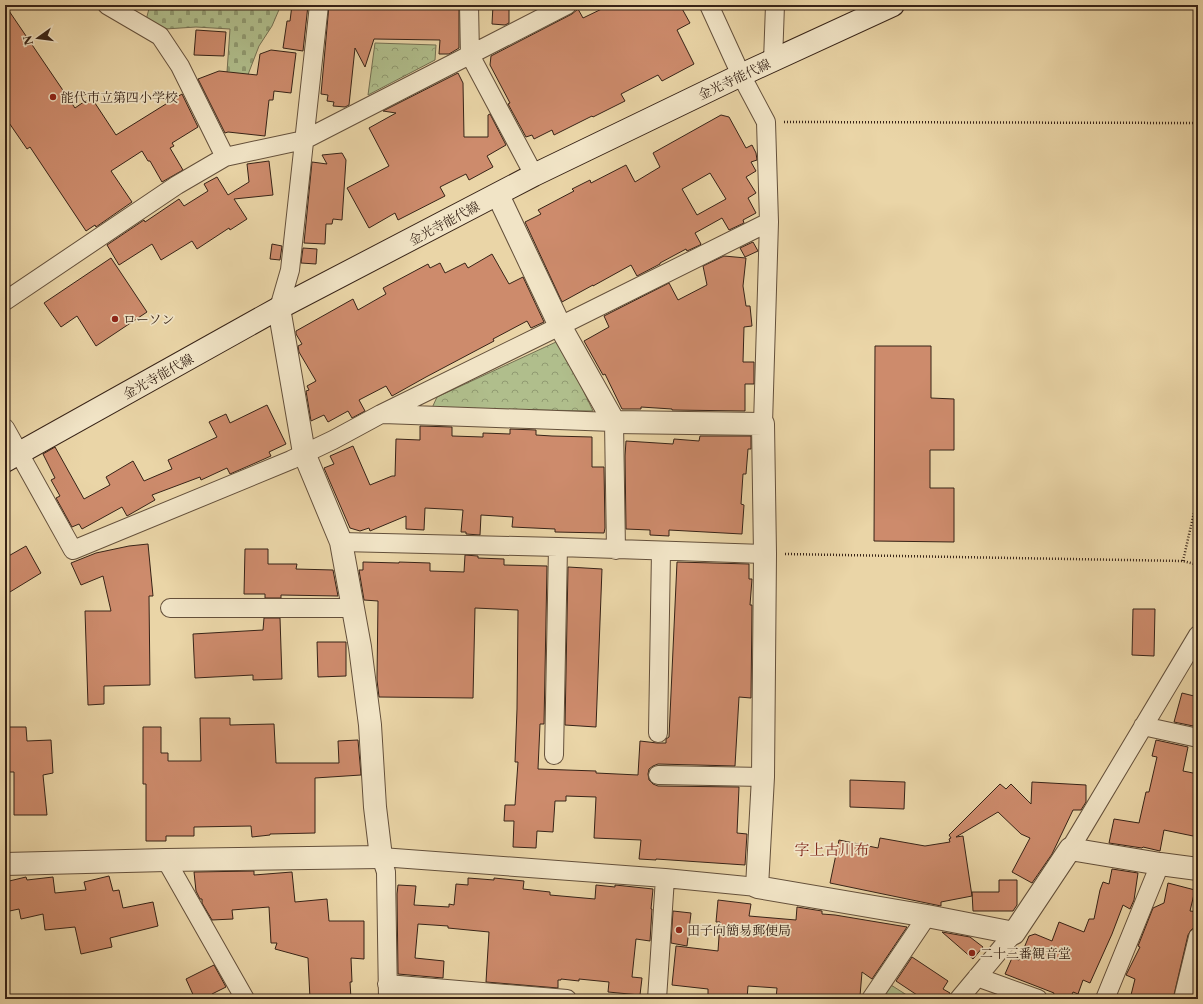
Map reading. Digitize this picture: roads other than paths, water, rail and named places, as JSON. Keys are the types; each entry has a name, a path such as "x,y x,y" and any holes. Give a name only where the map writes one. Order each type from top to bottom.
{"street":[{"path":"107,5 160,36 180,66 225,157"},
{"path":"319,5 290,270 279,308 304,453 341,542 360,647 370,725 375,807 381,857 386,872 388,992 567,999"},
{"path":"469,5 470,55 534,175"},
{"path":"5,301 177,185 225,157 304,140 567,5"},
{"path":"709,5 741,75 766,122 768,222 763,424 765,554 763,777 757,887"},
{"path":"773,61 775,5"},
{"name":"金光寺能代線","path":"12,457 279,308 534,175 741,75 893,5"},
{"path":"498,195 560,326 614,422 616,550"},
{"path":"5,428 12,457 73,550 292,460 381,414 768,222"},
{"path":"381,414 614,422 763,424"},
{"path":"341,542 765,554"},
{"path":"554,755 558,547"},
{"path":"658,733 661,551"},
{"path":"170,608 353,608"},
{"path":"959,999 1014,933 1070,849 1198,635"},
{"path":"1143,726 1198,738"},
{"path":"658,775 763,777"},
{"path":"1070,849 1198,869"},
{"path":"5,864 381,857 665,878 757,887 927,916 1014,933"},
{"path":"166,860 244,999"},
{"path":"1106,999 1160,864"},
{"path":"657,999 665,878"},
{"path":"871,999 927,916"},
{"path":"1183,999 1198,937"},
{"path":"977,977 1038,999"}],"place":[{"name":"能代市立第四小学校","path":"53,97"},
{"name":"ローソン","path":"115,319"},
{"name":"田子向簡易郵便局","path":"679,930"},
{"name":"二十三番観音堂","path":"972,953"}],"district":[{"name":"字上古川布","path":"832,850"}]}
